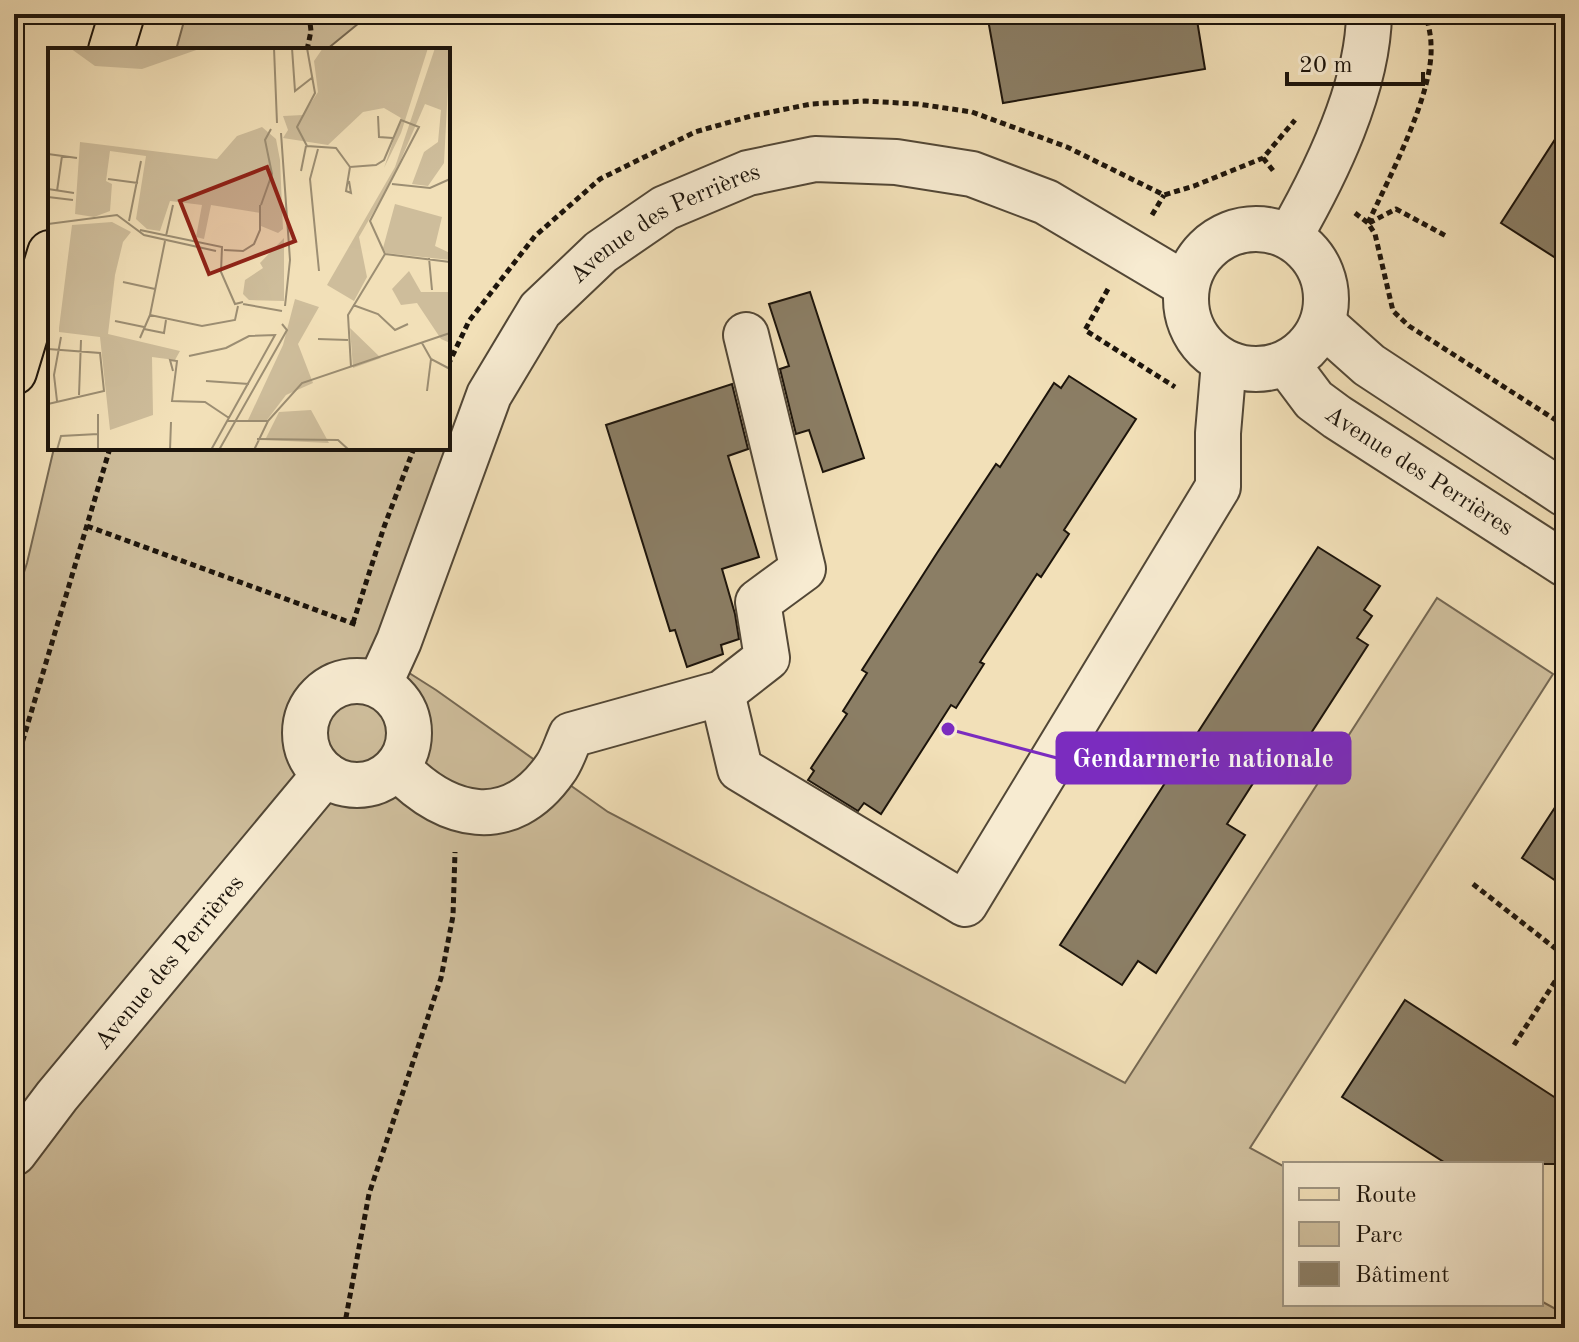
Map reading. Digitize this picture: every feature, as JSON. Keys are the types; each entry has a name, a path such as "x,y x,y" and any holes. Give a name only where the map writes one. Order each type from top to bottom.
{"main road":[{"path":"112,48 122,14"},
{"path":"14,372 48,260"}],"street":[{"path":"1290,236 1315,192 1357,82 1369,34 1369,14"},
{"name":"Avenue des Perrières","path":"379,685 399,641 489,395 540,310 601,252 665,208 748,173 815,159 896,162 972,174 1046,202 1186,285"},
{"path":"1258,228 1290,236 1315,259 1327,291 1323,324 1309,347 1287,364 1255,370 1224,362 1200,344 1187,316 1186,285 1200,256 1226,234 1258,228"},
{"path":"1323,324 1369,365 1565,494"},
{"path":"397,767 412,783 444,803 470,811 516,807 537,791 557,767 571,735 722,693 767,658 758,602 803,569 746,335"},
{"path":"722,693 740,769 965,904 1218,487 1218,433 1224,362"},
{"name":"Avenue des Perrières","path":"1287,364 1314,400 1337,417 1565,564"},
{"path":"363,681 379,685 392,695 402,706 408,722 409,738 397,767 370,783 354,785 339,782 325,774 313,762 306,746 304,730 308,713 316,699 330,688 346,682 363,681"},
{"name":"Avenue des Perrières","path":"14,1153 57,1096 325,774"}],"path":[{"path":"307,48 311,31 309,14"},
{"path":"1368,223 1401,151 1428,80 1432,46 1426,14"},
{"path":"1315,192 1358,214 1368,223 1383,260 1393,311 1409,326 1565,426"},
{"path":"1368,223 1396,209 1446,236"},
{"path":"14,770 109,450"},
{"path":"353,623 413,450"},
{"path":"87,526 399,641"},
{"path":"344,1328 369,1194 441,978 453,916 456,840 444,803"},
{"path":"1473,884 1565,956"},
{"path":"1514,1045 1565,966"}],"green space":[{"path":"186,14 370,14 328,48 177,48"},
{"path":"54,450 449,450 373,650 436,690 608,812 1125,1083 1437,598 1553,674 1250,1148 1283,1166 1283,1306 1543,1306 1543,1302 1565,1314 1565,1328 14,1328 14,603 27,563"}],"building":[{"path":"987,14 1196,14 1205,69 1003,103"},
{"path":"1565,124 1565,264 1501,223"},
{"path":"810,292 864,458 823,472 809,430 796,434 780,369 789,366 769,304"},
{"path":"1069,376 1136,419 1064,530 1069,534 1041,577 1037,574 980,662 984,664 956,708 951,705 881,814 864,803 858,811 808,780 814,771 811,768 847,714 843,711 867,673 862,670 937,553 996,464 1000,467 1054,383 1061,388"},
{"path":"732,384 748,449 728,456 759,557 722,569 739,639 721,645 723,654 687,667 675,630 670,631 606,425"},
{"path":"1318,547 1380,586 1364,610 1372,616 1357,638 1368,645 1293,761 1275,749 1227,824 1245,835 1156,973 1138,961 1122,985 1060,945"},
{"path":"1565,792 1565,887 1522,858"},
{"path":"1405,1000 1565,1104 1565,1164 1444,1162 1342,1097"}],"place":[{"name":"Gendarmerie nationale","path":"948,729"}]}
